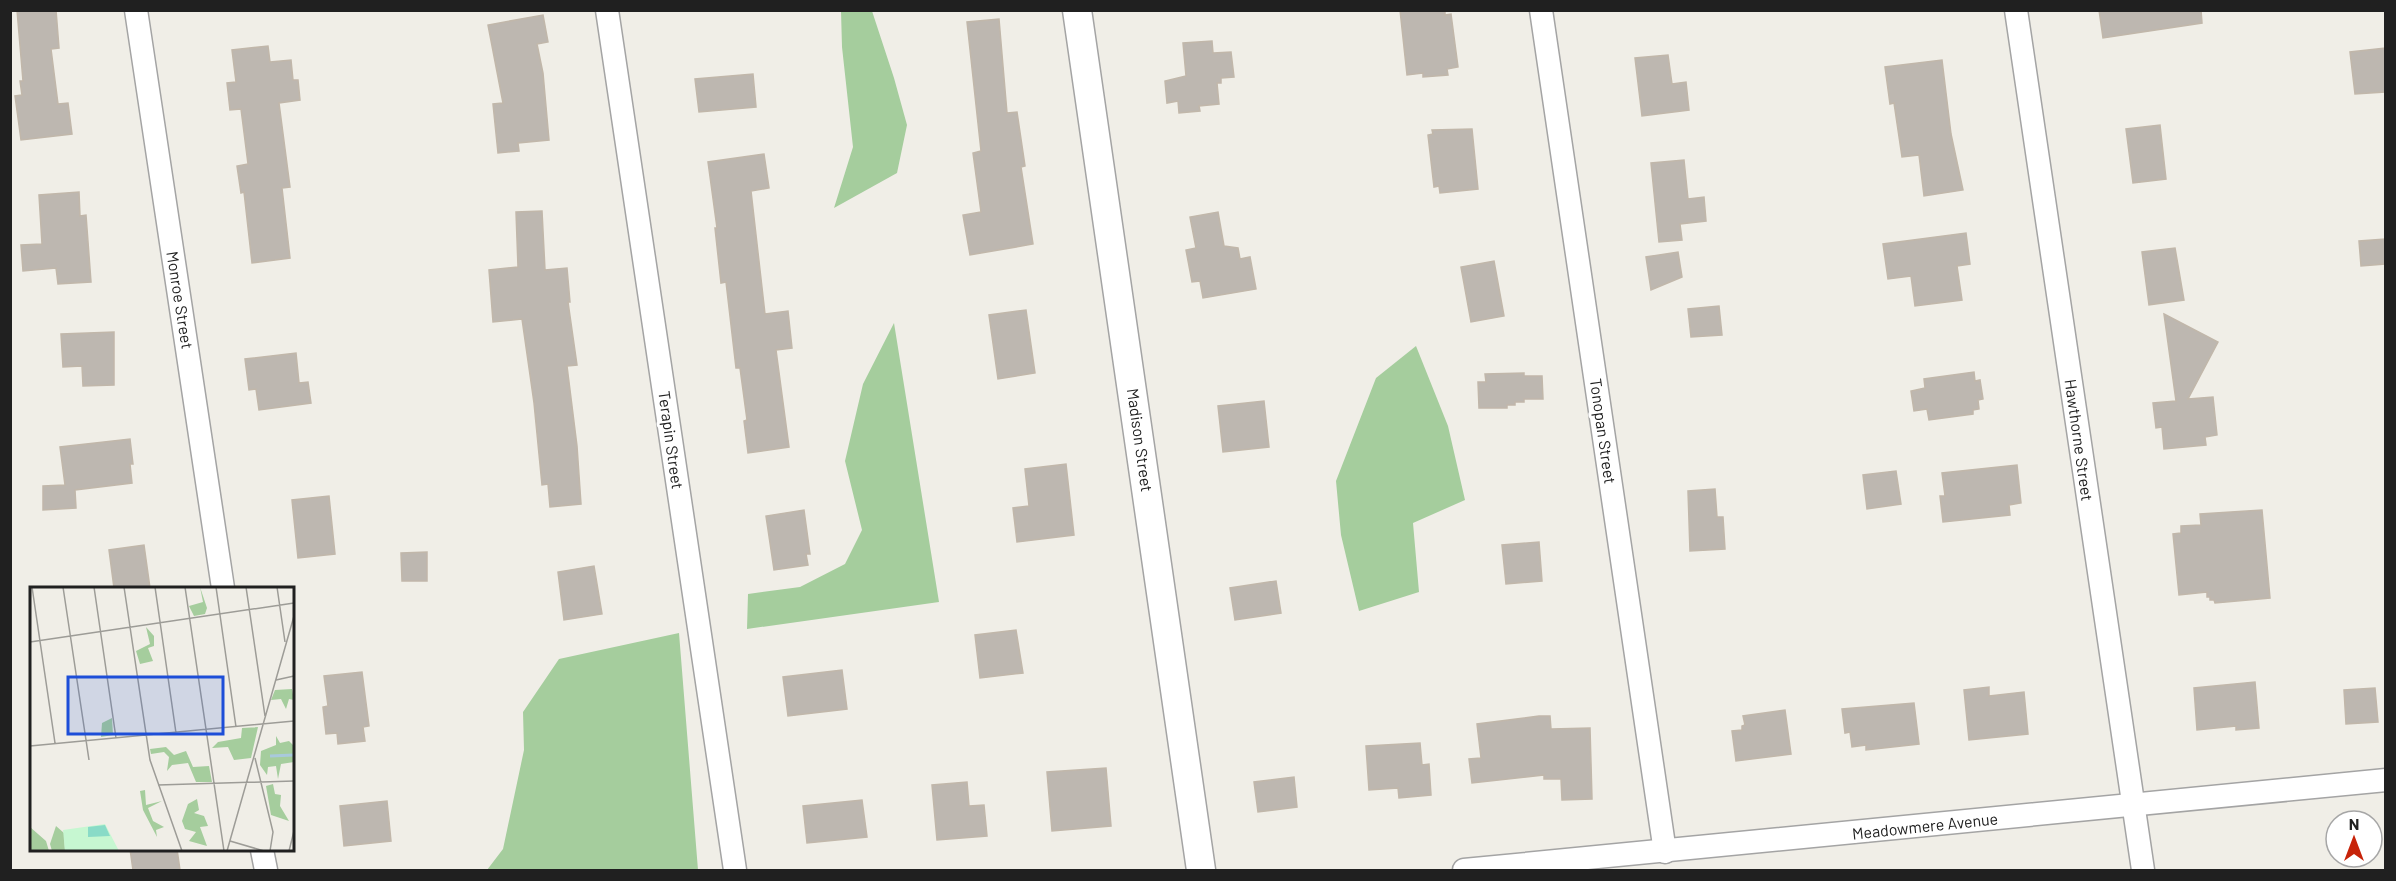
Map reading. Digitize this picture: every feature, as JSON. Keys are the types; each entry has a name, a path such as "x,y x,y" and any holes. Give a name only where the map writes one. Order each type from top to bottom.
{"street":[{"name":"Monroe Street","path":"136,10 223,587"},
{"name":"Terapin Street","path":"608,10 735,870"},
{"name":"Madison Street","path":"1077,10 1201,870"},
{"name":"Tonopan Street","path":"1541,10 1665,852"},
{"name":"Hawthorne Street","path":"2016,10 2143,870"},
{"name":"Meadowmere Avenue","path":"1464,870 2385,780"},
{"path":"262,851 266,870"}],"green space":[{"path":"841,11 872,11 907,125 897,173 834,208 853,147 842,47"},
{"path":"894,323 939,602 747,629 748,594 800,587 845,564 862,530 845,461 863,384"},
{"path":"1416,346 1448,426 1465,500 1413,523 1419,592 1359,611 1341,535 1336,481 1376,378"},
{"path":"679,633 698,870 487,870 503,849 524,750 523,712 559,659"}],"building":[{"path":"17,10 56,10 59,48 51,49 58,104 68,103 72,134 21,140 15,96 22,95 20,81 23,81"},
{"path":"1400,10 1445,10 1445,15 1451,14 1458,67 1447,69 1448,75 1423,77 1423,73 1407,75"},
{"path":"2099,10 2201,10 2202,23 2103,38"},
{"path":"543,15 548,42 537,44 543,73 549,140 518,143 519,151 498,153 493,104 503,103 488,25"},
{"path":"999,19 1007,113 1017,112 1025,166 1021,167 1033,244 970,255 963,215 981,212 973,153 981,151 967,22"},
{"path":"1212,41 1213,53 1231,52 1234,77 1221,78 1221,83 1217,83 1219,104 1199,106 1200,111 1179,113 1178,101 1167,103 1165,81 1186,76 1183,43"},
{"path":"268,46 270,62 291,60 293,80 298,80 300,100 279,103 290,187 282,188 290,258 252,263 244,192 241,193 237,166 248,164 241,109 230,110 227,83 236,82 232,50"},
{"path":"2385,48 2385,92 2355,94 2350,52"},
{"path":"1668,55 1672,84 1686,82 1689,110 1642,116 1635,58"},
{"path":"1942,60 1951,134 1963,190 1924,196 1919,155 1902,157 1894,103 1890,104 1885,67"},
{"path":"753,74 756,107 699,112 695,79"},
{"path":"2160,125 2166,179 2133,183 2126,129"},
{"path":"1472,129 1478,189 1440,193 1439,186 1434,187 1428,135 1433,134 1432,130"},
{"path":"764,154 769,188 751,191 765,314 788,311 792,348 776,350 789,447 748,453 744,421 747,420 740,368 736,368 726,282 721,283 715,228 717,228 708,162"},
{"path":"1684,160 1688,199 1704,197 1706,221 1680,224 1682,240 1659,242 1651,163"},
{"path":"79,192 80,216 86,215 91,282 58,284 56,268 23,271 21,245 42,244 39,195"},
{"path":"542,211 545,270 567,268 570,302 568,302 577,365 567,366 577,446 581,504 550,507 548,484 542,485 534,403 522,319 493,322 489,270 518,267 516,212"},
{"path":"1218,212 1224,246 1238,248 1240,259 1250,257 1256,289 1203,298 1200,281 1192,282 1186,250 1196,248 1190,217"},
{"path":"1966,233 1970,264 1957,266 1962,300 1915,306 1911,276 1888,279 1883,244"},
{"path":"2385,239 2385,264 2361,266 2359,241"},
{"path":"2175,248 2184,300 2149,305 2142,252"},
{"path":"1678,252 1682,277 1651,290 1646,257"},
{"path":"1494,261 1504,316 1471,322 1461,267"},
{"path":"1719,306 1722,335 1691,337 1688,309"},
{"path":"1026,310 1035,373 998,379 989,315"},
{"path":"2164,314 2218,342 2188,399 2213,397 2217,435 2205,437 2206,445 2164,449 2162,427 2156,428 2153,403 2176,401"},
{"path":"114,332 114,385 83,386 82,366 63,367 61,334"},
{"path":"296,353 299,383 308,382 311,403 259,410 256,389 249,390 245,359"},
{"path":"1974,372 1975,381 1980,380 1983,399 1978,400 1979,409 1973,410 1973,414 1929,420 1927,409 1914,411 1911,391 1925,388 1924,379"},
{"path":"1524,373 1524,376 1542,376 1543,399 1524,399 1524,402 1507,405 1507,408 1479,408 1478,382 1486,382 1485,374"},
{"path":"1264,401 1269,447 1223,452 1218,406"},
{"path":"130,439 133,464 130,464 132,483 75,490 76,508 43,510 43,486 65,485 60,447"},
{"path":"1066,464 1074,535 1017,542 1013,508 1029,506 1025,469"},
{"path":"2017,465 2021,503 2009,505 2010,515 1943,522 1940,496 1945,496 1942,473"},
{"path":"1896,471 1901,504 1867,509 1863,475"},
{"path":"1715,489 1717,517 1723,517 1725,549 1690,551 1688,491"},
{"path":"329,496 335,554 298,558 292,500"},
{"path":"804,510 810,554 806,554 808,565 774,570 766,516"},
{"path":"2262,510 2270,598 2215,603 2207,597 2207,592 2179,595 2173,534 2181,533 2181,526 2201,525 2200,514"},
{"path":"1539,542 1542,581 1506,584 1502,545"},
{"path":"144,545 150,587 114,587 109,550"},
{"path":"427,552 427,581 402,581 401,553"},
{"path":"594,566 602,614 564,620 558,572"},
{"path":"1276,581 1281,613 1235,620 1230,588"},
{"path":"1016,630 1023,673 980,678 975,635"},
{"path":"842,670 847,709 788,716 783,677"},
{"path":"362,672 369,726 363,727 365,741 338,744 337,733 326,734 323,707 328,706 324,676"},
{"path":"2255,682 2259,728 2236,730 2236,726 2197,730 2194,688"},
{"path":"1989,687 1989,696 2024,692 2028,734 1969,740 1964,690"},
{"path":"2375,688 2378,722 2346,724 2344,690"},
{"path":"1914,703 1919,744 1866,750 1866,745 1852,747 1850,732 1845,733 1842,709"},
{"path":"1785,710 1791,754 1736,761 1732,731 1742,730 1742,726 1745,725 1743,716"},
{"path":"1550,716 1551,729 1590,728 1592,799 1562,800 1561,779 1544,779 1544,775 1472,783 1469,759 1481,758 1477,724"},
{"path":"1420,743 1422,765 1429,764 1431,795 1399,798 1398,788 1369,790 1366,746"},
{"path":"1106,768 1111,826 1052,831 1047,772"},
{"path":"1294,777 1297,807 1258,812 1254,782"},
{"path":"967,782 969,806 984,805 987,836 937,840 932,785"},
{"path":"862,800 867,837 807,843 803,806"},
{"path":"387,801 391,841 344,846 340,806"},
{"path":"130,851 177,851 180,870 133,870"}]}
